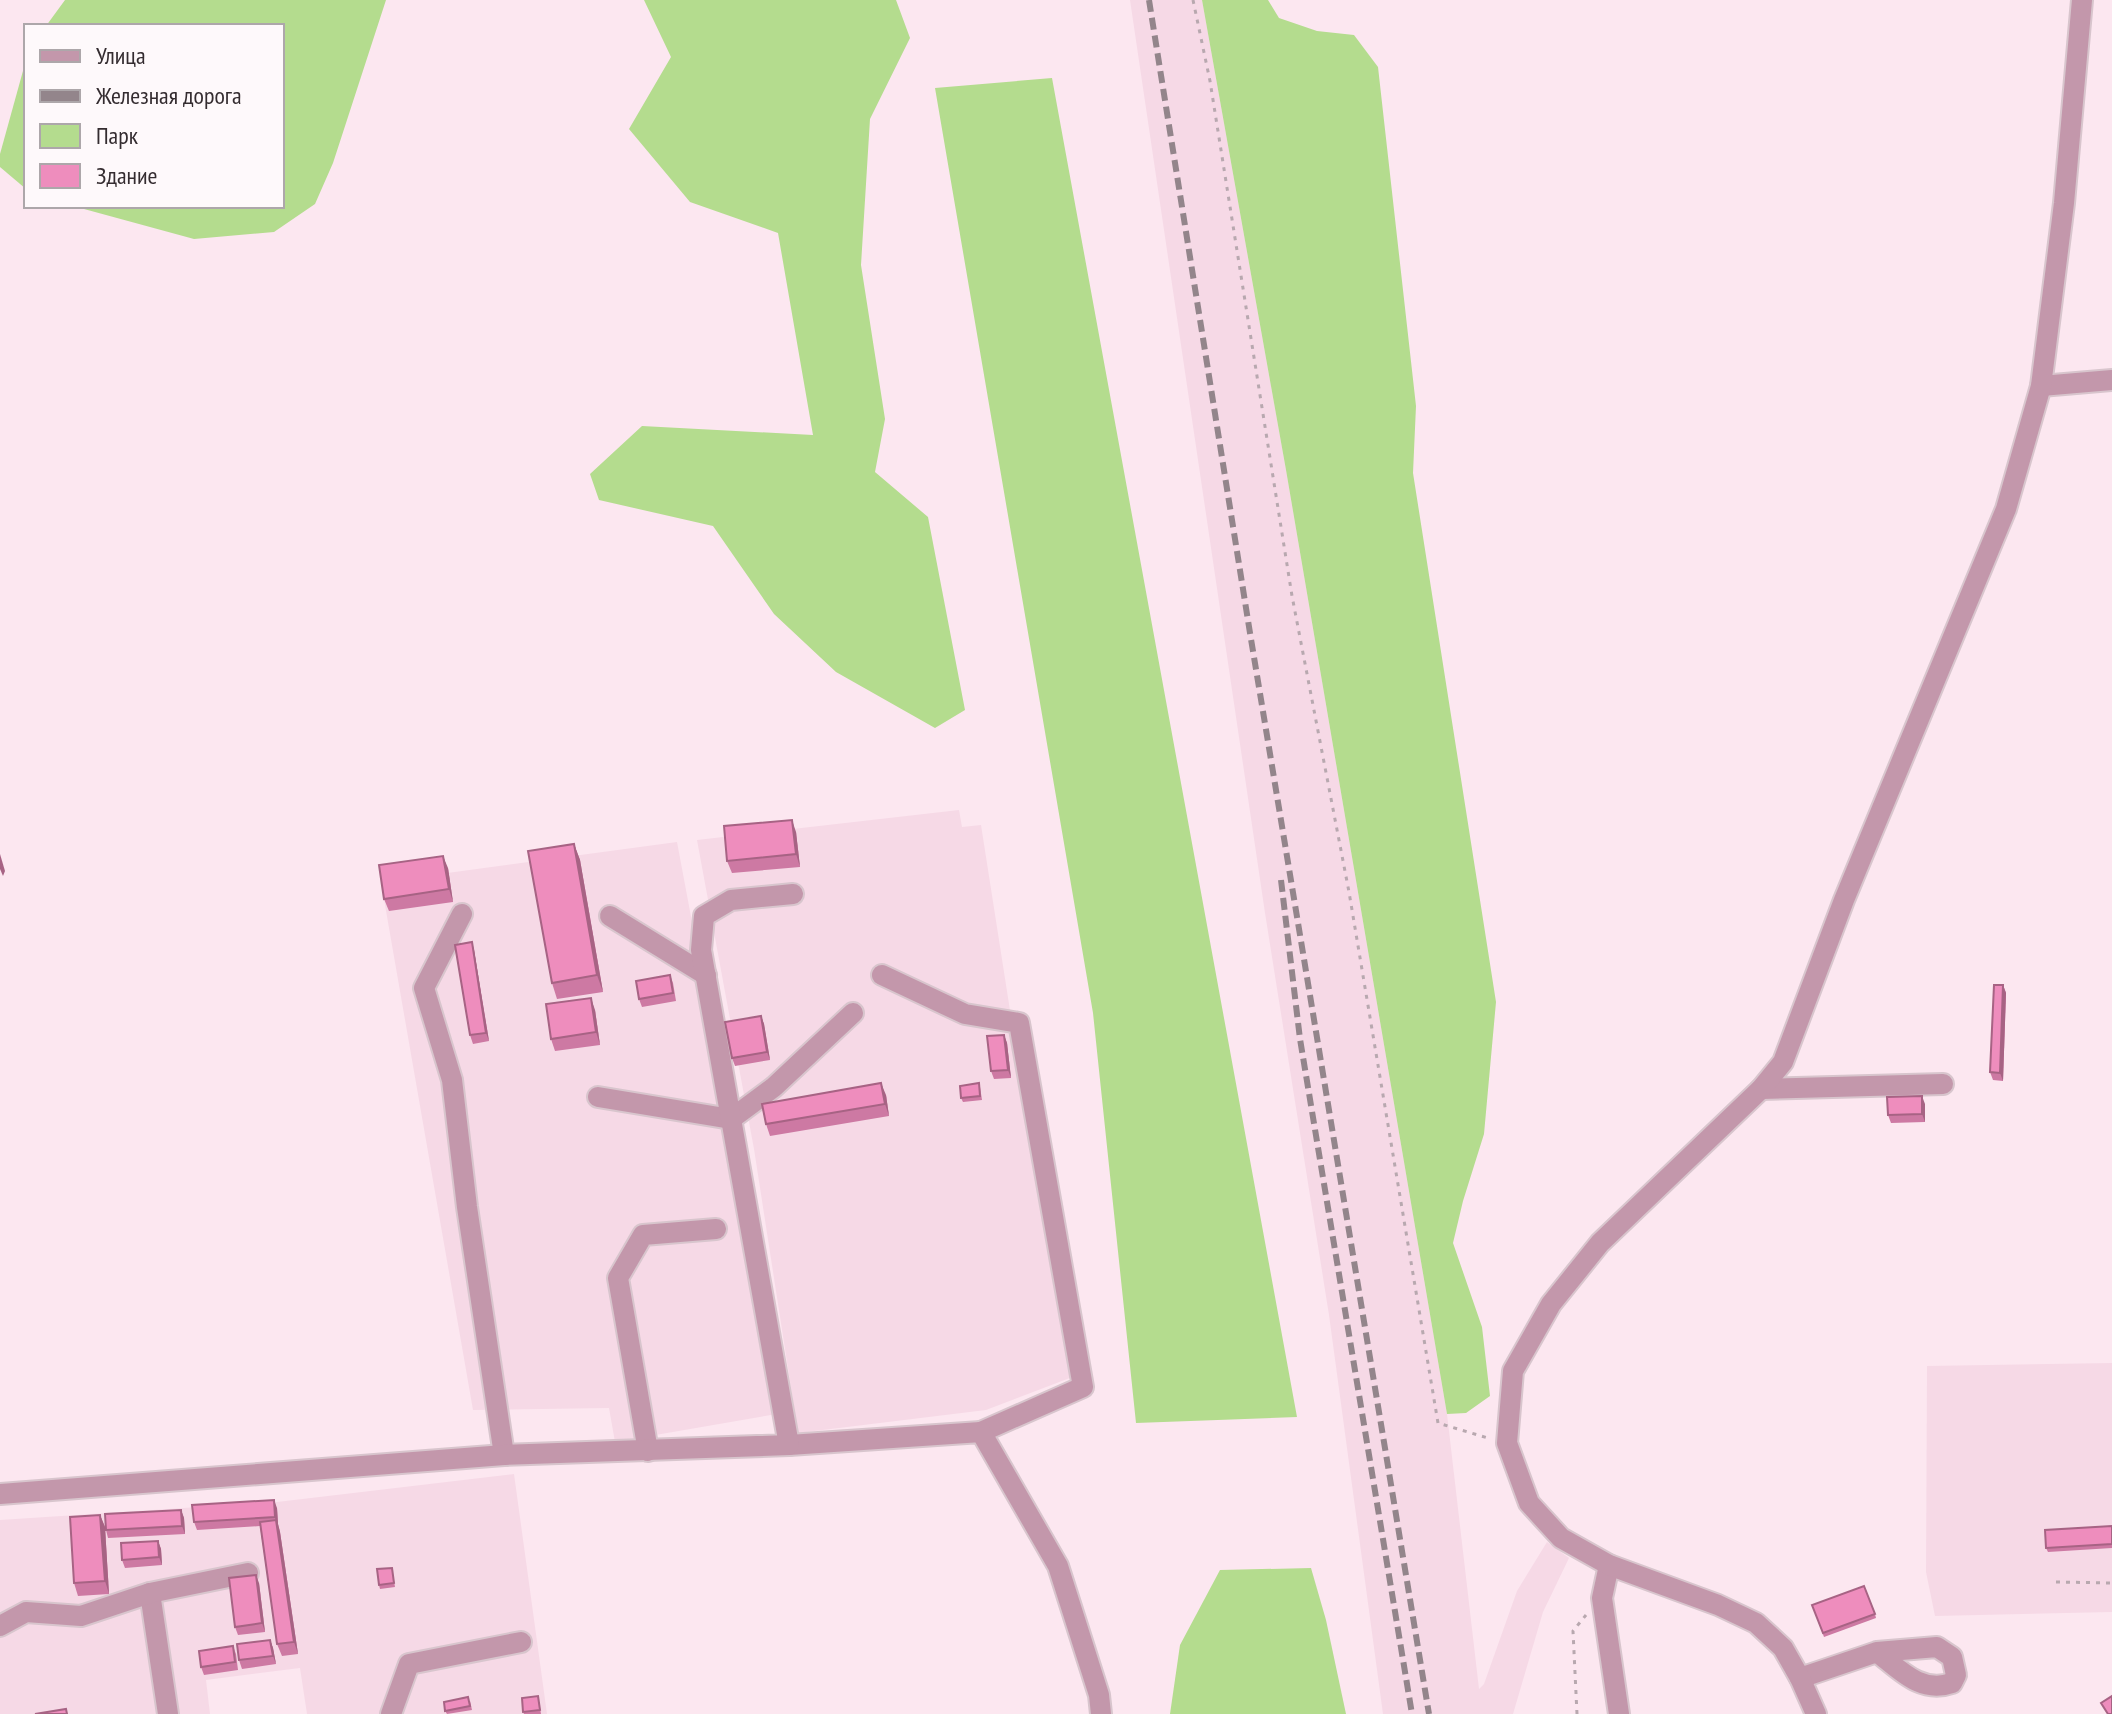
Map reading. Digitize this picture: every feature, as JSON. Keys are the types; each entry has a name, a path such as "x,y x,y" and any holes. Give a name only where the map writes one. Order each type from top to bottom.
{"street":[{"path":"1816,1714 1783,1648 1756,1623 1718,1605 1609,1565 1561,1538 1529,1503 1507,1443 1513,1371 1551,1304 1600,1243 1761,1089 1783,1062 1844,900 2006,509 2041,386 2064,203 2082,0"},
{"path":"2041,386 2112,380"},
{"path":"789,1445 701,950 704,916 731,900 793,894"},
{"path":"462,914 424,988 452,1080 467,1207 504,1455"},
{"path":"610,916 706,975"},
{"path":"0,1494 504,1455 789,1445 981,1432 1083,1387 1019,1023 965,1014 882,975"},
{"path":"598,1097 731,1119 774,1087 853,1013"},
{"path":"1761,1089 1943,1084"},
{"path":"648,1451 618,1278 643,1235 716,1229"},
{"path":"981,1432 1058,1566 1099,1695 1101,1714"},
{"path":"1609,1565 1602,1598 1619,1714"},
{"path":"0,1626 26,1612 81,1616 150,1593 248,1573"},
{"path":"150,1593 168,1714"},
{"path":"391,1714 409,1664 521,1642"},
{"path":"1800,1678 1877,1652"}],"path":[{"path":"1193,0 1210,81 1292,596 1349,892 1438,1423 1507,1443"},
{"path":"2056,1582 2112,1583"},
{"path":"1577,1714 1573,1631 1602,1598"}],"shaded area":[{"path":"1130,0 1202,0 1286,470 1447,1414 1479,1689 1484,1684 1517,1591 1547,1542 1569,1558 1543,1612 1513,1714 1383,1714 1329,1315 1265,913"},
{"path":"959,810 962,827 981,825 1024,1100 1075,1376 986,1410 798,1433 754,1149 697,840"},
{"path":"677,842 777,1414 615,1442 609,1408 473,1410 381,882"},
{"path":"2112,1363 2112,1612 1935,1616 1926,1572 1927,1366"},
{"path":"514,1474 547,1714 307,1714 300,1668 206,1680 210,1714 0,1714 0,1520 277,1502"}],"green space":[{"path":"65,0 386,0 333,163 315,204 274,232 194,239 80,208 284,208 284,24 47,24"},
{"path":"644,0 896,0 910,38 870,119 861,265 885,419 875,472 928,517 965,710 935,728 836,672 774,614 713,526 599,500 590,474 642,426 813,435 778,233 690,202 629,129 671,57"},
{"path":"1202,0 1268,0 1279,18 1317,31 1354,35 1378,67 1416,406 1413,473 1496,1002 1484,1134 1453,1243 1482,1327 1490,1396 1466,1413 1447,1414 1286,470"},
{"path":"24,67 24,187 0,167 0,154"},
{"path":"1052,78 1297,1417 1136,1423 1093,1013 935,88"},
{"path":"1311,1568 1326,1620 1346,1714 1170,1714 1180,1645 1220,1570"}],"building":[{"path":"792,820 796,854 727,861 724,826"},
{"path":"574,844 597,975 552,983 528,851"},
{"path":"443,856 449,889 384,899 379,865"},
{"path":"472,942 486,1033 470,1035 455,945"},
{"path":"670,975 673,993 639,999 636,981"},
{"path":"1994,985 2003,985 2000,1073 1990,1072"},
{"path":"591,998 596,1032 551,1039 546,1004"},
{"path":"761,1016 767,1052 732,1058 725,1022"},
{"path":"1004,1035 1008,1070 991,1071 987,1036"},
{"path":"881,1083 885,1104 766,1124 762,1104"},
{"path":"979,1083 980,1096 961,1098 960,1086"},
{"path":"1922,1096 1922,1114 1888,1115 1887,1097"},
{"path":"274,1500 275,1517 194,1522 192,1505"},
{"path":"181,1510 182,1526 106,1530 105,1514"},
{"path":"100,1515 105,1581 74,1583 70,1517"},
{"path":"276,1520 294,1642 277,1644 260,1522"},
{"path":"2112,1526 2112,1544 2046,1548 2045,1530"},
{"path":"158,1541 159,1557 122,1560 121,1543"},
{"path":"392,1568 394,1583 379,1585 377,1569"},
{"path":"256,1575 262,1623 235,1627 229,1578"},
{"path":"1864,1586 1875,1614 1823,1633 1812,1605"},
{"path":"270,1640 273,1656 239,1660 237,1644"},
{"path":"233,1646 235,1662 201,1667 199,1651"},
{"path":"538,1696 540,1710 523,1712 522,1698"},
{"path":"2112,1696 2112,1714 2108,1714 2101,1703"},
{"path":"468,1697 470,1706 445,1711 444,1702"},
{"path":"66,1709 67,1714 35,1714"}],"railway":[{"path":"1149,0 1429,1714"},
{"path":"1281,880 1300,1039 1412,1714"}]}
